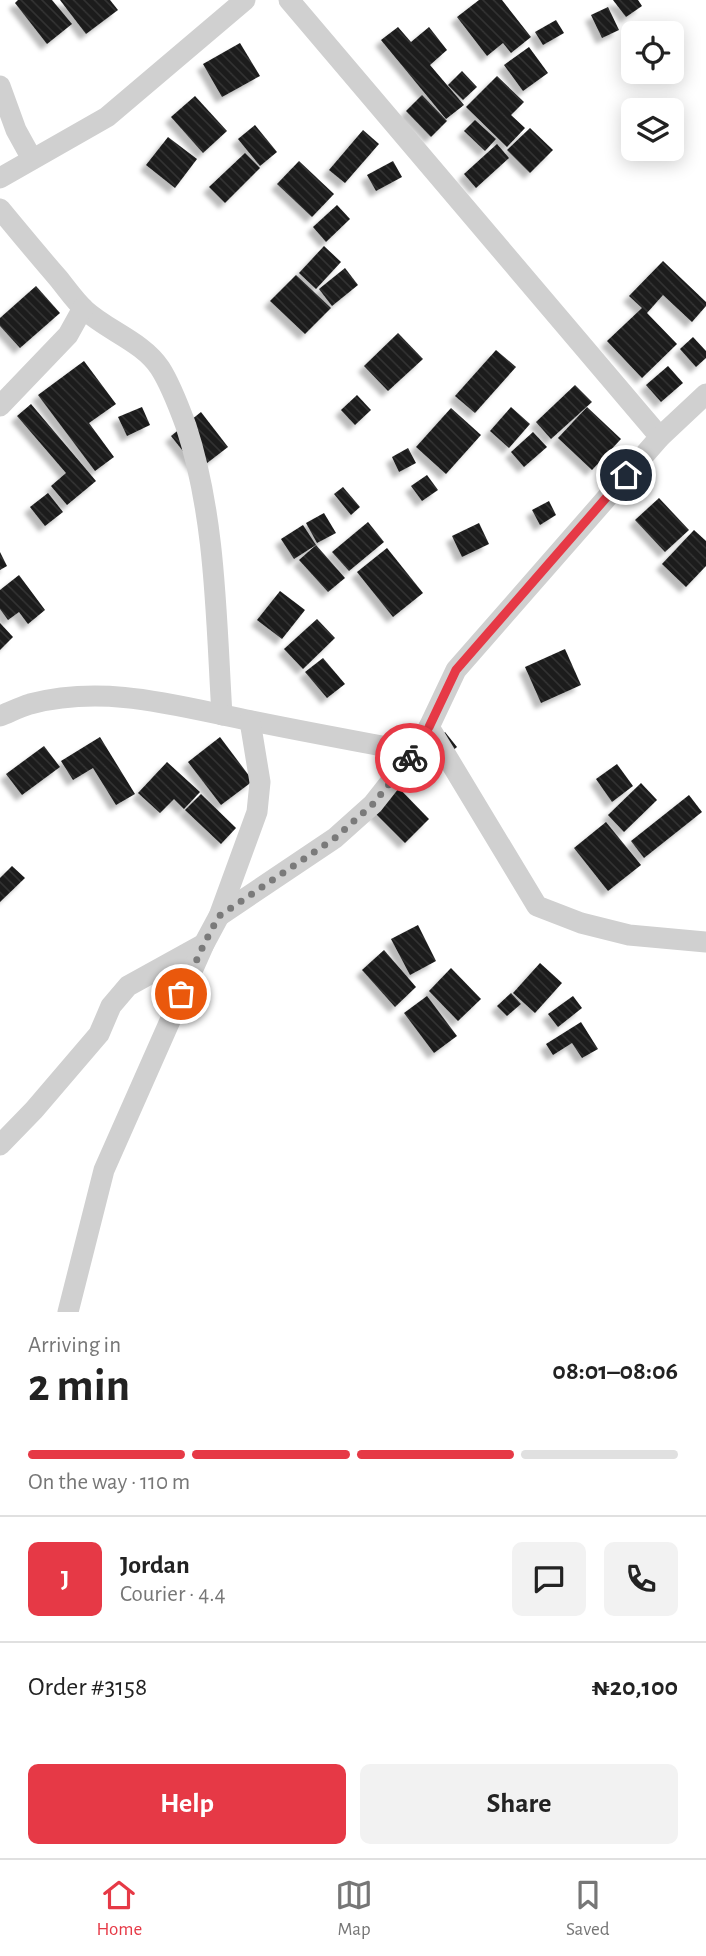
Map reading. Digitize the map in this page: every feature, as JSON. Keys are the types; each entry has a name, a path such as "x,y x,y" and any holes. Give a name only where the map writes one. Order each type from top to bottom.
{"street":[{"path":"0,177 107,117 245,0"},
{"path":"289,0 660,437"},
{"path":"0,86 16,130 32,159"},
{"path":"0,209 83,309 145,351 160,367 182,414 195,456 208,522 222,715"},
{"path":"0,406 68,335 83,309"},
{"path":"219,916 335,838 373,804 414,752 456,670 660,437 706,394"},
{"path":"0,716 28,705 93,695 164,702 414,752"},
{"path":"68,1312 104,1170 204,944 219,916 257,812 260,782 250,721"},
{"path":"429,727 537,906 581,923 629,936 706,942"},
{"path":"0,1145 99,1034 111,1006 128,986 204,944"}],"building":[{"path":"18,0 52,0 72,24 47,44 15,3"},
{"path":"60,0 110,0 118,10 86,34"},
{"path":"479,0 502,0 531,37 511,53 503,43 487,56 457,17"},
{"path":"613,0 638,0 642,6 626,17"},
{"path":"608,7 619,30 602,38 591,15"},
{"path":"556,20 564,33 543,45 535,32"},
{"path":"398,27 411,42 429,27 447,50 430,65 464,105 446,119 381,40"},
{"path":"240,43 260,76 222,97 203,64"},
{"path":"529,47 548,73 523,91 504,65"},
{"path":"462,71 477,87 463,100 448,85"},
{"path":"497,76 524,102 511,115 525,128 507,147 466,107"},
{"path":"422,95 447,121 431,137 406,111"},
{"path":"195,96 227,131 203,153 171,117"},
{"path":"475,120 496,139 485,151 464,131"},
{"path":"255,125 277,152 260,166 238,139"},
{"path":"530,128 553,150 530,173 507,150"},
{"path":"363,130 379,144 345,183 329,170"},
{"path":"168,137 197,159 175,188 146,165"},
{"path":"497,144 509,158 476,188 464,174"},
{"path":"245,153 260,168 225,203 209,187"},
{"path":"299,161 334,194 312,217 277,184"},
{"path":"393,161 402,177 376,191 367,175"},
{"path":"337,205 350,219 326,242 313,227"},
{"path":"324,246 341,262 316,289 299,273"},
{"path":"663,261 706,302 706,306 692,322 663,295 647,313 677,344 642,378 607,341 642,308 629,296"},
{"path":"345,268 358,285 332,306 319,289"},
{"path":"296,275 331,308 305,334 270,301"},
{"path":"36,286 60,313 20,348 0,326 0,318"},
{"path":"398,333 423,359 388,391 364,366"},
{"path":"693,337 706,351 706,358 696,367 680,349"},
{"path":"496,350 516,367 475,413 455,396"},
{"path":"84,361 116,404 89,423 114,457 95,471 38,395"},
{"path":"668,366 683,383 661,402 646,385"},
{"path":"575,385 592,402 551,439 536,422"},
{"path":"357,395 371,410 355,425 341,410"},
{"path":"31,404 96,481 67,505 51,486 66,473 17,416"},
{"path":"142,407 150,425 127,436 118,417"},
{"path":"511,407 530,424 509,448 490,431"},
{"path":"587,407 621,439 592,470 558,438"},
{"path":"451,408 481,435 446,474 416,447"},
{"path":"201,412 228,447 198,470 171,436"},
{"path":"533,432 547,447 524,467 511,452"},
{"path":"408,448 416,463 399,472 392,457"},
{"path":"427,475 438,490 422,501 411,486"},
{"path":"343,487 360,507 351,515 334,494"},
{"path":"48,493 63,512 45,526 30,507"},
{"path":"659,498 689,530 665,552 635,520"},
{"path":"549,501 556,515 540,525 532,510"},
{"path":"324,513 336,533 317,543 306,523"},
{"path":"368,522 384,542 349,571 332,552"},
{"path":"479,523 489,544 462,557 452,536"},
{"path":"303,525 316,545 294,559 281,539"},
{"path":"694,530 706,541 706,566 686,587 662,564"},
{"path":"316,545 345,578 328,592 299,560"},
{"path":"387,548 423,593 393,617 357,572"},
{"path":"0,552 7,566 0,570"},
{"path":"19,575 45,610 28,624 19,612 8,620 0,609 0,590"},
{"path":"280,591 305,610 282,639 257,620"},
{"path":"317,619 335,638 303,669 284,649"},
{"path":"0,623 13,637 0,650"},
{"path":"565,649 581,685 541,703 525,667"},
{"path":"323,658 345,684 327,698 305,672"},
{"path":"445,732 457,747 422,776 409,761"},
{"path":"100,737 135,794 116,805 93,768 73,780 61,761"},
{"path":"220,737 253,781 221,805 188,762"},
{"path":"44,746 60,767 22,795 6,774"},
{"path":"167,762 200,792 184,809 174,799 160,813 138,793"},
{"path":"617,764 633,786 612,802 596,779"},
{"path":"641,783 657,800 624,832 608,815"},
{"path":"395,784 429,819 405,843 370,808"},
{"path":"201,794 236,828 221,844 185,810"},
{"path":"689,795 702,812 644,858 631,841"},
{"path":"606,822 641,865 608,891 574,848"},
{"path":"12,866 25,878 0,902 0,878"},
{"path":"418,925 436,961 410,975 391,939"},
{"path":"384,950 416,987 395,1007 362,970"},
{"path":"540,963 562,983 535,1013 513,993"},
{"path":"451,968 481,999 458,1021 429,991"},
{"path":"511,993 521,1004 507,1016 497,1006"},
{"path":"427,996 457,1036 434,1053 404,1013"},
{"path":"573,996 582,1008 558,1027 548,1014"},
{"path":"581,1022 598,1049 582,1058 572,1043 553,1055 546,1044"}],"way so far":[{"path":"181,994 219,916 335,838 373,804 410,758"}],"route":[{"path":"410,758 429,727 456,670 626,475"}]}
